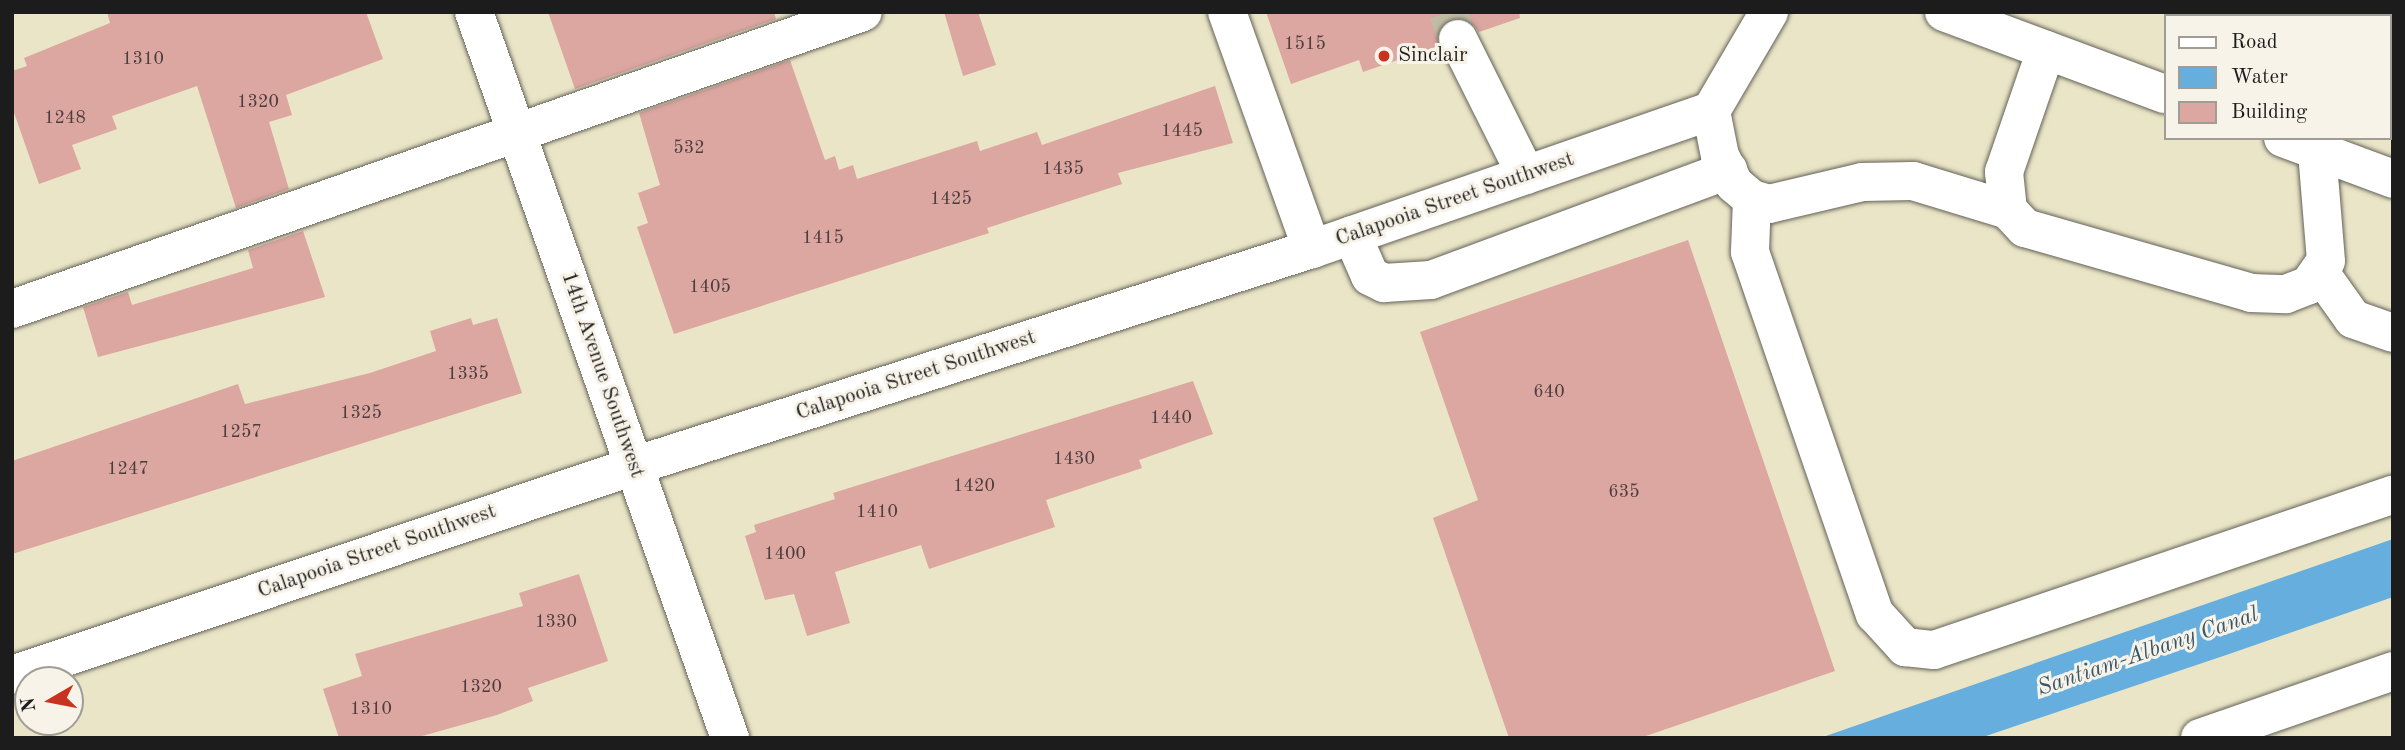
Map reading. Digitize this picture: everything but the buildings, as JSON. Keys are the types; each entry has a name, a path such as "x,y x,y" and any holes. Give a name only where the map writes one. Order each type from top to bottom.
{"street":[{"name":"14th Avenue Southwest","path":"474,12 730,738"},
{"path":"12,309 518,136 863,12"},
{"path":"1227,12 1312,249"},
{"path":"1769,12 1711,111 1728,170 1752,199 1769,204 1863,182 1913,181 2008,210 2025,228 2251,293 2286,294 2321,274 2326,261 2312,142"},
{"path":"1953,14 2164,94"},
{"path":"1458,39 1526,175"},
{"path":"2008,210 2004,172 2046,50"},
{"name":"Calapooia Street Southwest","path":"12,675 634,466 1312,249 1711,111"},
{"path":"2312,142 2393,179"},
{"path":"1352,235 1370,276 1384,283 1431,280 1728,170"},
{"path":"1752,199 1754,265 1875,614 1905,647 1934,650 2393,495"},
{"path":"2321,274 2353,318 2393,333"},
{"path":"2200,738 2393,671"}],"shaded area":[{"path":"2229,12 2393,12 2393,74 2391,14"}],"water":[{"name":"Santiam-Albany Canal","path":"2393,539 2393,597 2235,652 1980,738 1820,738"}],"tunnel":[{"path":"1448,12 1458,39"}],"place":[{"name":"Sinclair","path":"1384,56"}]}
